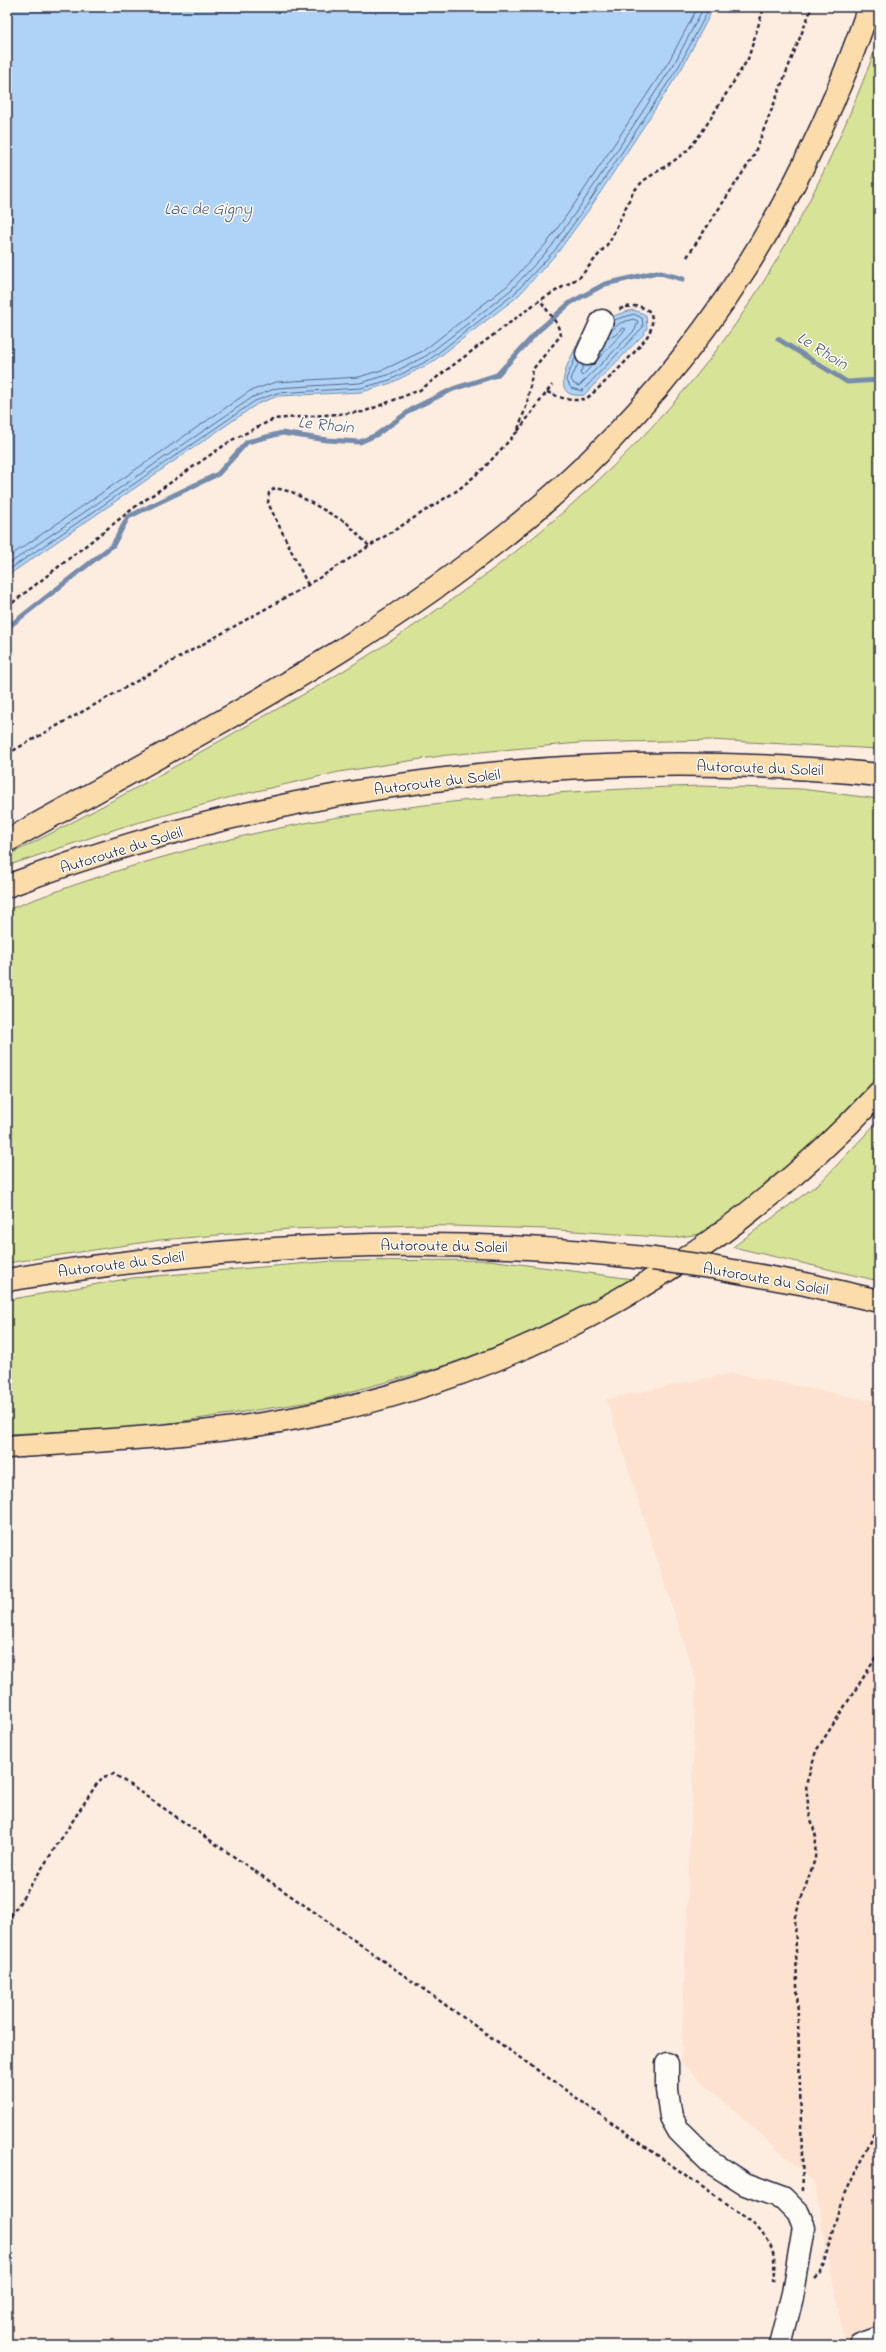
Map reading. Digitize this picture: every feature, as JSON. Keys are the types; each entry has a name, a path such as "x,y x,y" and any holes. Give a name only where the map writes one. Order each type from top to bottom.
{"highway":[{"path":"7,841 256,700 381,625 500,539 586,464 635,414 679,364 719,311 755,256 787,198 817,138 845,72 869,7"},
{"name":"Autoroute du Soleil","path":"7,886 118,848 226,818 312,800 445,779 558,768 673,764 814,768 879,774"},
{"path":"7,1447 207,1432 306,1416 404,1392 498,1359 596,1314 648,1284 702,1248 758,1207 804,1168 879,1093"},
{"name":"Autoroute du Soleil","path":"7,1280 169,1257 332,1244 497,1246 653,1259 711,1267 773,1277 879,1300"}],"street":[{"path":"587,354 602,321"},
{"path":"667,2064 667,2090 671,2117 679,2131 709,2161 746,2184 783,2198 798,2213 804,2227 783,2290 780,2345"},
{"path":"860,2345 879,2338"}],"path":[{"path":"7,608 135,507 232,440 274,419 363,412 420,390 540,300 580,277 610,241 633,192 643,181 689,149 725,98 748,58 764,7"},
{"path":"687,257 753,157 812,7"},
{"path":"517,432 527,404 533,369 561,336 557,324 540,300"},
{"path":"548,392 568,400 578,401 587,398 641,343 649,333 652,318 645,308 628,306 607,315 602,321"},
{"path":"7,754 308,585 458,490 483,469 517,432 552,385"},
{"path":"308,585 268,503 269,493 275,488 292,492 347,523 369,546"},
{"path":"798,2213 804,2206 796,1916 815,1859 816,1837 809,1812 806,1785 816,1751 879,1653"},
{"path":"7,1922 96,1785 104,1777 114,1774 320,1916 756,2225 765,2236 775,2255 783,2290 809,2286 821,2273 840,2205 879,2122"}],"shaded area":[{"path":"731,1373 879,1402 879,2345 845,2345 814,2182 681,2063 696,1681 606,1399"}],"green space":[{"path":"879,39 879,749 710,740 579,743 447,755 339,772 231,797 119,828 7,866 7,856 125,794 295,699 335,676 398,636 496,567 542,530 587,490 630,449 671,406 709,360 761,285 785,246 827,166 863,82"},
{"path":"699,786 801,789 879,799 879,1075 838,1118 769,1184 700,1234 673,1238 545,1229 418,1225 290,1229 160,1240 7,1263 7,910 90,880 177,853 221,841 309,822 438,803 569,792"},
{"path":"879,1120 879,1281 733,1247 822,1181"},
{"path":"489,1260 633,1279 610,1294 474,1358 317,1401 137,1428 7,1434 7,1300 132,1278 334,1261"}],"water":[{"name":"Lac de Gigny","path":"7,7 714,7 682,68 590,208 558,252 517,297 431,363 391,383 362,392 278,396 257,404 7,576"},
{"path":"634,310 646,315 647,328 643,335 584,395 574,395 568,393 564,388 564,376 569,361 584,333 602,321"}],"waterway":[{"name":"Le Rhoin","path":"7,628 113,545 128,517 218,474 247,442 282,433 327,440 360,442 376,435 414,408 453,389 497,375 538,331 570,303 605,284 657,272 683,279"},
{"name":"Le Rhoin","path":"778,339 847,382 879,380"}]}
